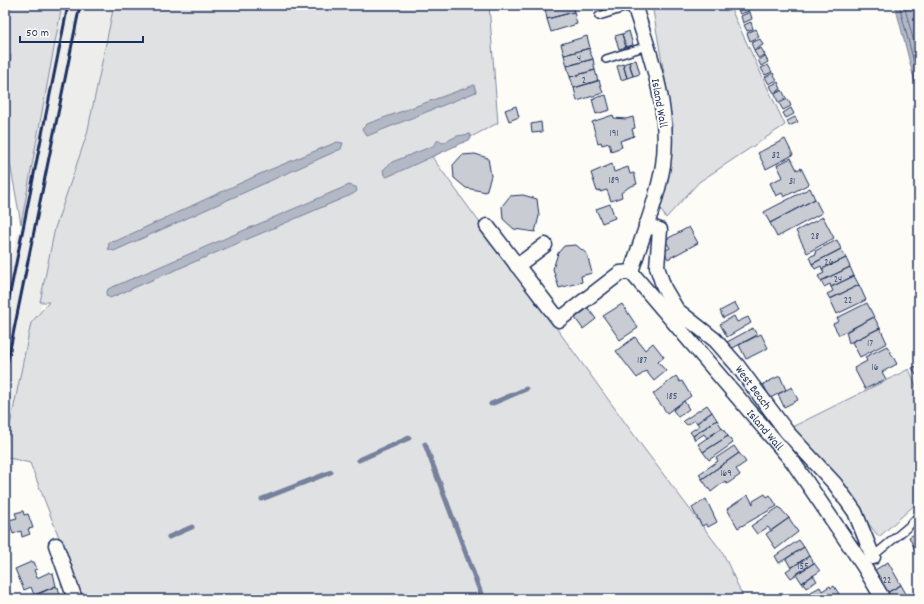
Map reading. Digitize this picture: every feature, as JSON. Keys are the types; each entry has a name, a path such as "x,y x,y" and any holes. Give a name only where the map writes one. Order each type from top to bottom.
{"street":[{"name":"Island Wall","path":"634,5 647,46 663,110 665,132 662,169 631,272 793,462 868,561 883,599"},
{"name":"West Beach","path":"646,225 660,230 657,267 664,288 677,310 715,340 733,360 787,432 835,484 855,512 868,561"},
{"path":"487,226 558,320 620,273 631,272"},
{"path":"518,266 545,245"},
{"path":"56,545 75,599"}],"lane":[{"path":"599,16 634,5"},
{"path":"606,59 647,46"},
{"path":"868,561 910,526 919,515"}],"shaded area":[{"path":"5,5 62,5 21,224 5,135 11,55 5,53"},
{"path":"59,5 114,5 87,134 52,245 13,461 5,497 5,279 21,224"},
{"path":"114,5 489,5 498,123 432,157 645,450 723,553 744,599 83,599 30,463 5,457 5,450 31,323 49,302 40,302 55,228 87,134"},
{"path":"652,5 729,5 785,125 699,182 666,218 658,206 668,163 673,125"},
{"path":"909,369 919,393 919,501 879,537 792,427"}],"water":[{"path":"895,5 919,5 919,98"},
{"path":"474,85 476,92 367,136 362,129 367,124"},
{"path":"470,134 471,139 387,177 384,175 383,170 392,162 433,146 438,140 443,143 457,136"},
{"path":"337,142 343,143 341,149 114,251 108,249 109,242 116,241 262,173"},
{"path":"349,185 356,187 357,191 110,298 106,295 108,289"}],"building":[{"path":"556,5 572,5 574,12 547,19 545,8"},
{"path":"747,5 749,11 740,14 737,8"},
{"path":"574,12 577,24 551,32 547,19"},
{"path":"750,12 752,19 743,23 741,16"},
{"path":"751,22 753,29 747,31 744,25"},
{"path":"756,29 759,37 750,41 747,33"},
{"path":"629,31 633,45 626,47 622,34"},
{"path":"622,34 626,47 619,49 615,36"},
{"path":"587,36 590,48 564,55 561,44"},
{"path":"760,39 763,45 754,50 751,43"},
{"path":"590,48 589,50 593,59 567,66 564,55"},
{"path":"761,48 765,55 758,58 754,51"},
{"path":"765,56 768,62 761,66 758,60"},
{"path":"593,59 595,70 570,77 567,66"},
{"path":"636,60 640,74 633,76 629,62"},
{"path":"629,62 633,76 627,78 623,64"},
{"path":"623,64 627,78 621,80 617,66"},
{"path":"768,65 772,72 765,75 761,68"},
{"path":"595,70 598,81 574,88 570,77"},
{"path":"773,73 777,80 769,84 765,77"},
{"path":"599,80 603,93 577,101 574,88"},
{"path":"778,82 781,89 774,93 770,86"},
{"path":"782,90 786,98 778,102 775,94"},
{"path":"606,95 610,110 596,114 592,99"},
{"path":"788,99 791,106 783,110 779,103"},
{"path":"516,106 519,117 509,121 505,110"},
{"path":"791,108 794,114 786,118 783,113"},
{"path":"613,115 614,118 626,119 633,117 635,128 632,129 634,136 620,141 622,147 611,151 609,143 602,145 601,142 598,143 592,122"},
{"path":"795,117 798,122 789,126 787,121"},
{"path":"541,122 542,132 532,133 531,124"},
{"path":"785,139 793,155 766,169 758,153"},
{"path":"475,154 488,158 491,176 486,192 466,188 454,178 453,165 462,155"},
{"path":"791,158 797,170 801,168 809,184 784,197 782,193 776,196 770,183 783,177 777,165"},
{"path":"612,164 614,172 628,167 630,174 634,173 637,184 629,187 621,193 622,197 611,201 607,190 600,192 600,190 597,191 591,173"},
{"path":"810,188 815,199 770,223 764,212"},
{"path":"523,195 537,199 539,216 535,232 514,229 503,219 502,206 510,196"},
{"path":"815,199 822,213 777,237 770,223"},
{"path":"610,204 615,218 602,223 596,209"},
{"path":"823,217 834,238 807,253 796,231"},
{"path":"689,227 698,243 668,259 664,251 670,248 665,240"},
{"path":"837,240 841,249 812,264 809,257 816,254 815,251"},
{"path":"576,245 587,254 592,273 581,276 582,282 559,288 553,269 558,253 564,246"},
{"path":"841,249 846,258 822,269 821,266 815,269 812,264"},
{"path":"846,258 850,267 821,281 818,276 824,273 822,269"},
{"path":"850,267 854,276 831,287 830,284 824,287 821,281"},
{"path":"854,276 859,285 830,299 827,294 833,291 831,287"},
{"path":"859,285 866,300 837,314 830,299"},
{"path":"735,303 739,310 723,318 720,311"},
{"path":"867,303 874,317 839,335 833,324 839,321 837,318"},
{"path":"622,304 638,328 620,340 603,316"},
{"path":"588,308 596,319 583,329 575,318"},
{"path":"734,316 737,322 748,317 751,323 727,337 720,324"},
{"path":"874,317 880,328 849,343 846,332"},
{"path":"753,328 757,335 731,349 727,342"},
{"path":"880,328 887,343 860,357 852,342"},
{"path":"761,334 768,348 746,359 739,345"},
{"path":"635,337 645,350 653,343 664,357 658,362 666,371 654,381 646,371 637,378 616,351"},
{"path":"887,346 897,364 882,372 886,379 865,389 854,368 867,361 865,357"},
{"path":"919,365 919,374 916,375 912,368"},
{"path":"676,376 680,382 682,381 691,396 667,413 653,394"},
{"path":"780,376 786,390 770,398 763,384"},
{"path":"792,387 798,400 784,407 778,394"},
{"path":"684,401 689,409 678,417 673,410"},
{"path":"707,405 712,412 697,423 695,420 687,425 683,421"},
{"path":"712,412 717,420 693,436 690,432 699,426 697,423"},
{"path":"717,420 722,428 707,438 704,434 695,440 693,436"},
{"path":"722,428 728,436 703,452 698,444"},
{"path":"728,436 733,443 709,460 703,452"},
{"path":"734,446 739,453 702,479 699,474 718,461 716,458"},
{"path":"739,453 746,462 736,469 740,475 727,484 725,481 711,492 702,479"},
{"path":"765,494 767,497 770,495 777,506 738,528 727,509 748,495 753,504 753,501"},
{"path":"706,499 717,522 708,527 706,524 702,526 692,508"},
{"path":"779,507 789,518 771,531 768,527 757,534 751,526"},
{"path":"23,511 24,515 28,514 33,528 28,529 30,534 22,537 21,531 13,534 9,520 17,518 15,513"},
{"path":"789,518 798,532 776,549 766,534"},
{"path":"919,532 919,558 909,537"},
{"path":"799,540 804,547 779,563 775,556"},
{"path":"804,547 809,556 791,568 786,559"},
{"path":"809,556 814,563 791,578 786,571"},
{"path":"34,562 37,569 34,570 37,578 50,572 51,574 53,573 56,586 34,595 31,587 24,590 15,569"},
{"path":"888,562 901,585 883,595 870,573"},
{"path":"814,563 820,571 802,583 796,574"},
{"path":"813,575 817,581 806,588 802,583"},
{"path":"901,585 909,599 885,599 883,595"},
{"path":"56,586 57,588 58,587 61,599 28,599"},
{"path":"830,586 831,588 834,586 842,599 811,599 814,597 811,592 820,587 822,591"},
{"path":"807,593 811,599 807,599 804,595"}],"waterway":[{"path":"491,404 526,389"},
{"path":"359,460 409,438"},
{"path":"425,444 483,599"},
{"path":"262,499 331,472"},
{"path":"169,537 192,527"}],"railway":[{"path":"5,318 68,5"},
{"path":"5,374 80,5"}]}
